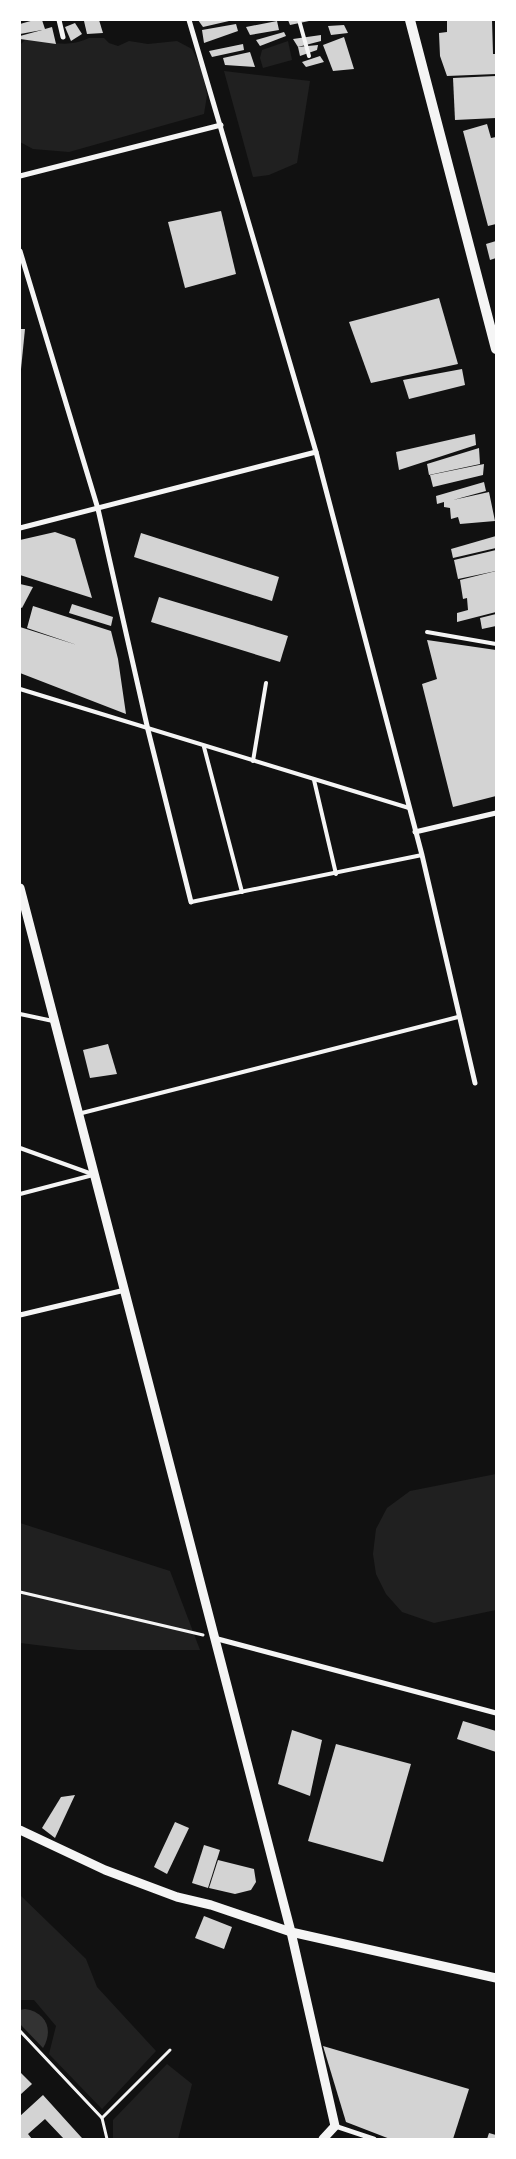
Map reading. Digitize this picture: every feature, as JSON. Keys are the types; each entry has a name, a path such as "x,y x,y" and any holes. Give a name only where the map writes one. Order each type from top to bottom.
{"main road":[{"path":"410,20 496,349"}],"street":[{"path":"59,20 63,37"},
{"path":"189,20 316,452 422,855 458,1017 475,1083"},
{"path":"20,176 221,125"},
{"path":"20,251 98,509 148,730 192,902"},
{"path":"20,528 316,452"},
{"path":"415,832 496,813"},
{"path":"20,888 53,1021 125,1290 213,1638 291,1932 335,2126"},
{"path":"20,1315 125,1290"},
{"path":"213,1638 496,1713"},
{"path":"20,1830 105,1870 146,1886 291,1932 496,1978"},
{"path":"323,2139 335,2126"},
{"path":"335,2126 374,2139"}],"lane":[{"path":"299,20 309,56"},
{"path":"426,632 496,644"},
{"path":"253,762 266,683"},
{"path":"20,689 148,730 409,808"},
{"path":"204,747 242,892"},
{"path":"314,780 336,874"},
{"path":"192,902 422,855"},
{"path":"20,1014 53,1021"},
{"path":"78,1114 458,1017"},
{"path":"20,1148 94,1174"},
{"path":"20,1194 94,1174"}],"path":[{"path":"20,1592 213,1638"},
{"path":"20,2031 102,2118 107,2139"},
{"path":"102,2118 170,2050"}],"shaded area":[{"path":"89,38 104,38 109,43 118,46 129,41 148,44 177,41 192,49 203,72 207,95 204,114 69,152 33,149 20,142 20,45 25,40 64,44"},
{"path":"288,41 292,60 263,68 260,58 262,50"},
{"path":"224,71 310,81 297,163 269,175 253,177"},
{"path":"496,1474 496,1610 434,1623 402,1612 386,1594 376,1574 373,1554 376,1529 387,1508 410,1491"},
{"path":"20,1523 170,1571 200,1650 78,1650 20,1643"},
{"path":"20,1895 86,1959 97,1987 156,2051 102,2109 49,2054 56,2026 34,2000 20,2000"},
{"path":"25,2009 38,2014 46,2023 48,2035 43,2048 20,2024 20,2010"},
{"path":"167,2064 192,2084 178,2139 113,2139 113,2120"}],"building":[{"path":"42,20 45,29 52,27 56,44 20,39 20,36 42,30 20,34 20,24"},
{"path":"99,20 103,33 87,34 84,21"},
{"path":"198,20 229,20 229,21 203,27"},
{"path":"288,20 309,20 309,21 290,25"},
{"path":"447,20 492,20 493,54 496,54 496,74 447,76 440,56 439,33 447,32"},
{"path":"277,21 279,30 250,35 246,27"},
{"path":"75,23 82,34 71,41 65,27"},
{"path":"236,24 238,31 204,43 202,30"},
{"path":"344,25 348,33 331,35 328,26"},
{"path":"284,32 286,36 260,46 256,40"},
{"path":"321,35 321,41 298,47 293,39"},
{"path":"344,37 354,69 333,71 323,45"},
{"path":"243,44 244,50 212,57 209,51"},
{"path":"318,45 317,50 300,56 298,47"},
{"path":"250,52 255,67 225,65 223,58"},
{"path":"320,56 324,62 306,67 302,62"},
{"path":"496,76 496,118 455,120 453,78"},
{"path":"487,124 491,138 496,137 496,224 488,226 463,131"},
{"path":"221,211 236,274 185,288 168,222"},
{"path":"496,241 496,258 490,260 486,244"},
{"path":"439,298 458,364 371,383 349,322"},
{"path":"20,329 25,329 21,369 20,369"},
{"path":"462,369 465,385 409,399 403,380"},
{"path":"475,434 476,445 399,470 396,452"},
{"path":"479,448 480,464 429,475 427,464"},
{"path":"484,464 483,475 433,487 430,475"},
{"path":"484,482 486,491 453,500 489,492 495,521 460,524 458,517 451,519 450,508 444,507 444,502 437,504 436,496"},
{"path":"55,532 75,539 92,598 20,575 20,540"},
{"path":"141,533 279,577 272,601 134,557"},
{"path":"496,536 496,548 453,558 451,549"},
{"path":"496,550 496,571 458,579 454,560"},
{"path":"496,571 496,612 457,622 457,613 468,610 467,598 463,599 460,580"},
{"path":"20,584 33,587 22,608 20,607"},
{"path":"159,597 288,636 280,662 151,622"},
{"path":"72,604 113,617 111,626 69,613"},
{"path":"33,606 111,631 118,659 126,714 20,673 20,627 77,645 27,628"},
{"path":"496,614 496,626 482,629 480,618"},
{"path":"427,640 496,650 496,796 453,807 422,684 437,679"},
{"path":"108,1044 117,1074 90,1078 83,1050"},
{"path":"463,1721 496,1731 496,1752 457,1739"},
{"path":"292,1730 322,1740 310,1796 278,1784"},
{"path":"336,1744 411,1764 383,1862 308,1841"},
{"path":"75,1795 55,1838 42,1828 61,1797"},
{"path":"175,1822 189,1828 167,1874 154,1867"},
{"path":"204,1845 220,1850 208,1888 192,1883"},
{"path":"218,1860 254,1869 256,1882 251,1890 235,1894 209,1888"},
{"path":"204,1916 232,1927 224,1949 195,1938"},
{"path":"323,2046 469,2089 453,2139 390,2139 346,2122"},
{"path":"20,2072 32,2084 20,2095"},
{"path":"43,2095 83,2139 64,2139 45,2119 28,2134 32,2139 20,2139 20,2116"},
{"path":"489,2133 496,2135 496,2139 487,2139"}]}
